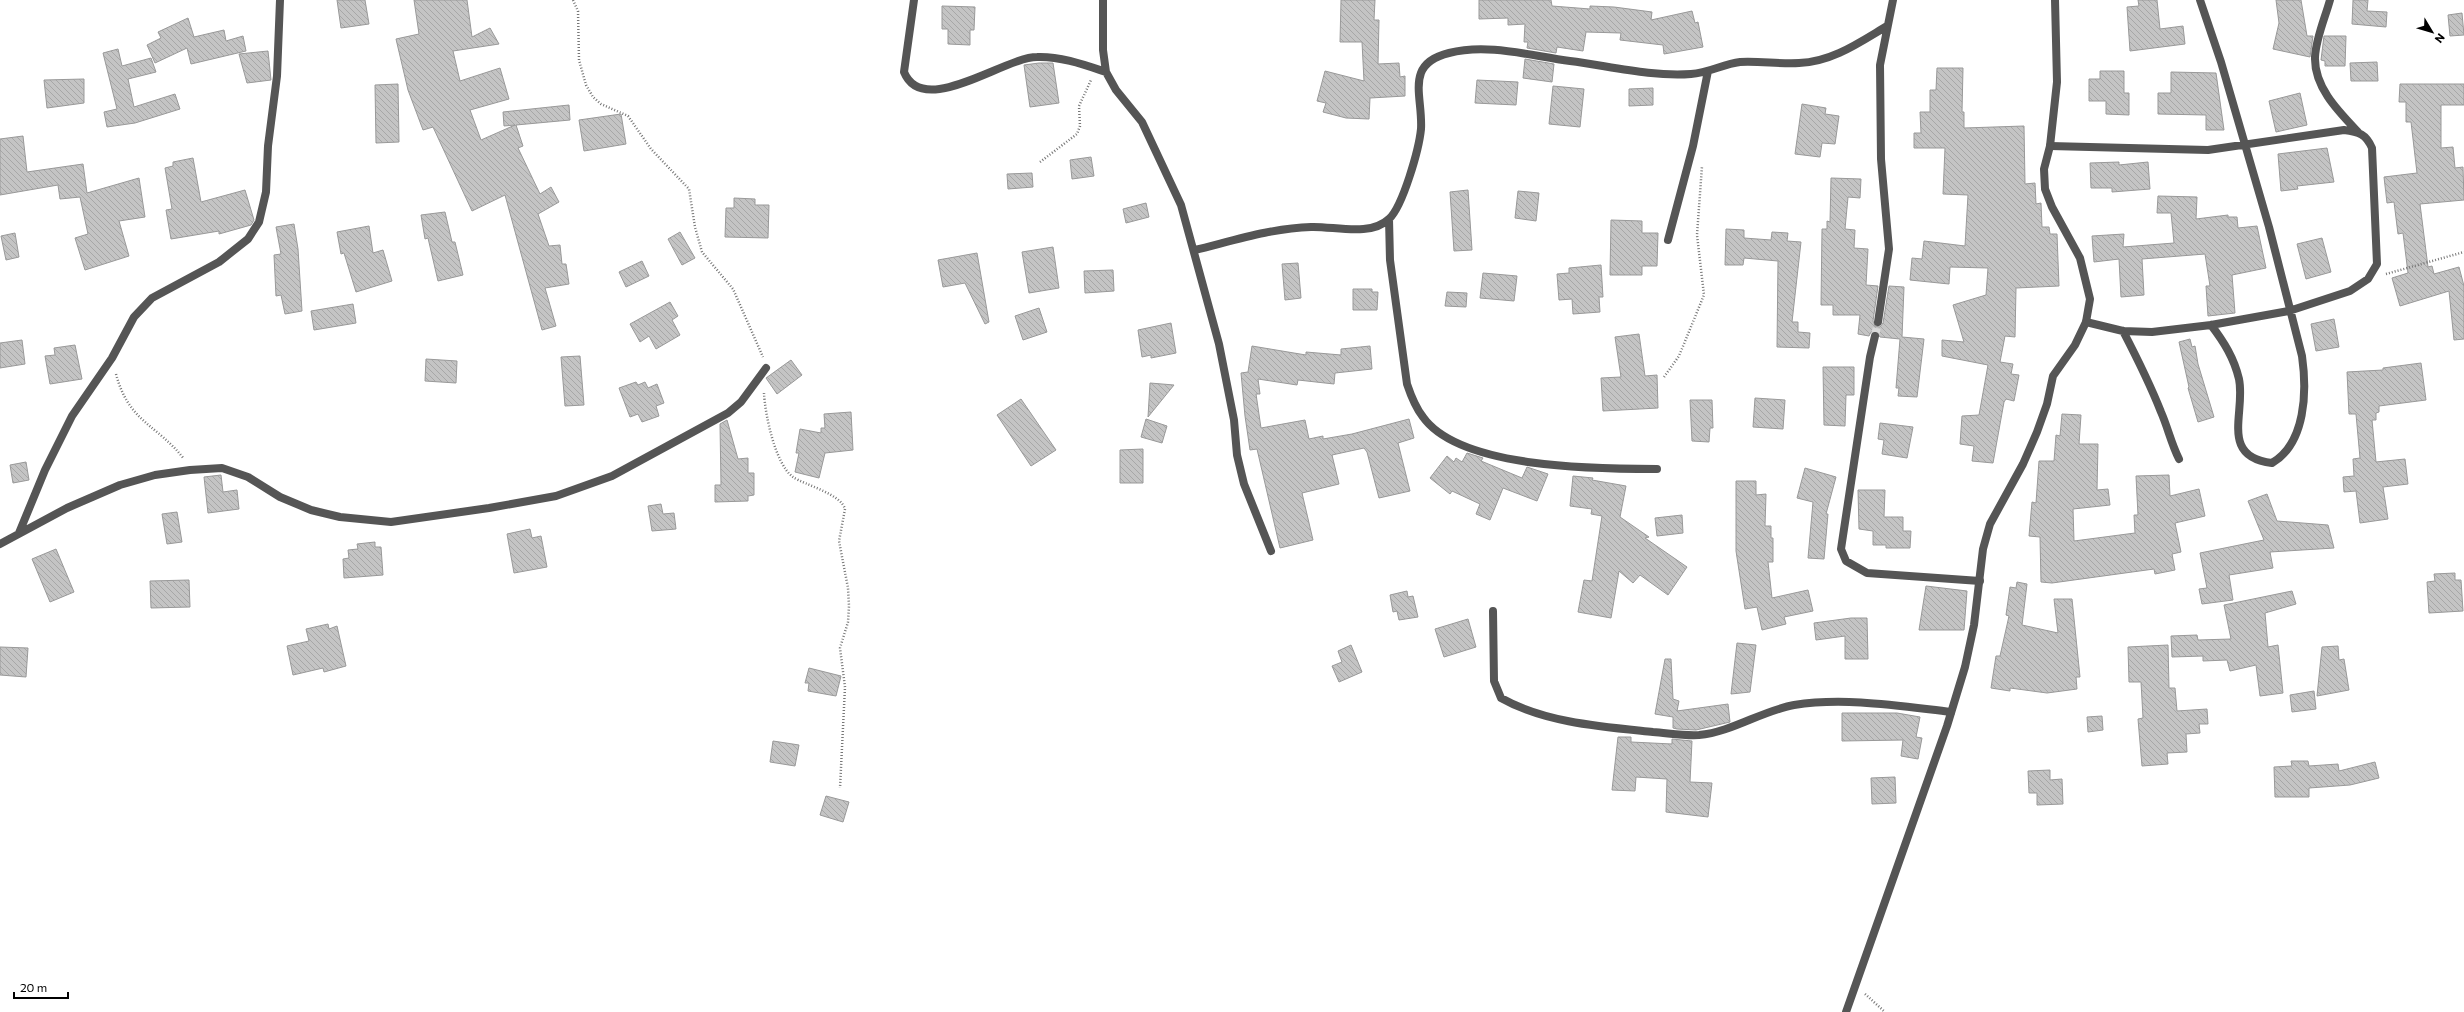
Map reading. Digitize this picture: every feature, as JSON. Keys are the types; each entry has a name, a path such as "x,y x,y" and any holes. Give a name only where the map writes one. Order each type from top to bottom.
{"street":[{"path":"19,533 45,470 72,416 112,358 134,316 152,298 219,262 248,239 259,222 266,192 268,146 276,76 280,0"},
{"path":"914,0 904,72 910,83 921,89 930,90 961,84 983,77 1019,59 1037,56 1054,58 1106,72"},
{"path":"1103,0 1103,50 1106,72 1116,90 1142,122 1181,205 1195,250 1227,380 1237,455 1244,484 1271,551"},
{"path":"1878,322 1890,249 1881,159 1880,65 1893,0"},
{"path":"1846,1012 1905,846 1965,667 1974,625 1983,549 1990,524 2023,464 2037,432 2047,404 2053,376 2075,344 2086,322 2090,300 2080,258 2052,207 2045,189 2044,169 2050,146 2057,82 2055,0"},
{"path":"2200,0 2221,62 2269,227 2289,311 2302,356 2304,375 2303,396 2295,439 2288,450 2272,463 2258,461 2247,453 2240,442 2237,430 2241,397 2239,380 2233,357 2211,326"},
{"path":"2086,322 2122,331 2152,332 2211,326 2289,311 2350,291 2368,279 2377,264 2374,160 2372,148 2368,138 2358,132 2334,107 2322,87 2317,72 2315,56 2330,0"},
{"path":"1195,250 1260,234 1310,227 1374,227 1388,219 1397,206 1417,152 1421,127 1417,86 1421,72 1429,60 1450,53 1493,49 1661,73 1690,74 1708,71 1730,63 1763,60 1800,63 1825,59 1848,50 1887,26"},
{"path":"1668,240 1693,146 1708,71"},
{"path":"2050,146 2162,151 2208,150 2344,130 2358,132"},
{"path":"1388,219 1390,260 1407,384 1413,401 1423,418 1438,432 1454,442 1498,456 1535,464 1578,468 1657,469"},
{"path":"2122,331 2146,375 2170,440 2179,459"},
{"path":"1875,336 1865,383 1841,549 1846,561 1867,573 1980,581"},
{"path":"0,544 67,508 120,486 155,475 190,470 222,468 248,477 280,497 311,510 340,517 391,522 489,508 556,496 612,476 728,413 741,402 766,368"},
{"path":"1493,611 1494,681 1501,698 1525,709 1557,718 1610,728 1699,735 1729,728 1759,714 1786,707 1829,702 1951,712"}],"path":[{"path":"573,0 578,12 579,60 586,85 593,97 601,104 628,116 656,155 689,189 695,227 702,252 733,289 762,352 766,368 764,385 773,441 786,470 792,476 832,496 844,505 845,509 839,541 848,588 849,606 848,622 840,648 845,687 840,788"},
{"path":"1040,162 1077,134 1080,126 1079,106 1097,69"},
{"path":"1664,377 1679,356 1704,295 1697,235 1702,158"},
{"path":"2368,279 2464,252"},
{"path":"112,358 121,390 132,412 175,449 190,470"},
{"path":"1855,984 1885,1012"}],"building":[{"path":"337,0 365,0 369,24 341,28"},
{"path":"414,0 467,0 472,37 490,28 499,44 453,51 460,81 500,68 509,99 470,110 481,140 515,125 504,126 503,112 569,105 570,120 516,125 523,146 518,148 540,194 551,187 559,202 538,214 549,246 560,245 562,264 566,264 569,284 545,288 556,326 542,330 505,195 472,211 433,127 423,130 408,90 396,39 419,34"},
{"path":"1341,0 1375,0 1374,20 1379,20 1378,64 1399,63 1400,77 1405,76 1405,96 1370,98 1369,119 1346,118 1323,112 1326,103 1317,101 1325,71 1364,81 1362,42 1340,42"},
{"path":"1479,0 1551,0 1552,6 1590,9 1590,6 1614,7 1652,12 1651,20 1692,11 1695,23 1698,22 1703,47 1664,54 1663,45 1620,40 1621,33 1586,32 1583,51 1557,47 1556,53 1527,48 1528,42 1524,42 1525,24 1508,25 1508,18 1479,19"},
{"path":"2138,0 2157,0 2160,29 2183,26 2185,44 2130,51 2127,7 2139,6"},
{"path":"2276,0 2301,0 2307,36 2313,36 2310,57 2273,49 2279,23"},
{"path":"2353,0 2368,0 2367,11 2387,12 2386,27 2352,24"},
{"path":"942,6 975,7 974,30 970,30 970,45 948,44 948,29 942,29"},
{"path":"2462,13 2464,35 2450,36 2448,15"},
{"path":"188,18 194,37 224,30 226,41 243,36 246,51 191,64 187,48 155,63 147,45 161,38 158,32"},
{"path":"2324,36 2346,36 2345,66 2325,66 2325,61 2321,60"},
{"path":"118,49 122,66 151,58 156,72 128,79 134,107 175,94 180,109 135,123 107,127 104,112 117,109 103,53"},
{"path":"268,51 271,80 247,83 239,54"},
{"path":"1525,59 1554,64 1552,82 1523,78"},
{"path":"2377,62 2378,81 2351,81 2350,63"},
{"path":"1053,63 1059,103 1030,107 1024,65"},
{"path":"1937,68 1963,68 1962,112 1964,112 1964,128 2024,126 2025,184 2035,183 2036,204 2041,203 2042,227 2049,227 2050,234 2057,234 2059,286 2016,288 2015,337 2005,336 2000,362 2013,364 2011,374 2019,375 2014,401 2006,399 2004,402 1993,463 1972,461 1974,446 1960,444 1962,416 1979,415 1988,365 1942,356 1942,340 1964,342 1953,305 1986,295 1988,268 1950,267 1949,284 1910,280 1912,258 1922,259 1924,241 1965,246 1968,195 1943,194 1945,148 1914,148 1914,133 1921,133 1920,112 1930,112 1930,90 1936,90"},
{"path":"2100,71 2124,71 2124,93 2129,93 2129,115 2106,114 2106,101 2089,101 2089,79 2100,79"},
{"path":"2171,72 2216,73 2224,130 2206,130 2206,115 2158,114 2158,93 2171,93"},
{"path":"84,79 84,103 47,108 44,80"},
{"path":"1477,80 1518,82 1516,105 1475,103"},
{"path":"398,84 399,142 376,143 375,85"},
{"path":"2400,84 2464,84 2464,105 2441,105 2441,148 2453,147 2455,168 2463,167 2464,200 2420,204 2428,267 2432,266 2434,274 2459,267 2464,286 2464,339 2454,340 2449,291 2400,306 2392,278 2408,273 2403,233 2398,234 2394,202 2387,203 2384,177 2417,173 2411,122 2406,122 2406,102 2399,102"},
{"path":"1553,86 1584,89 1580,127 1549,124"},
{"path":"1653,88 1653,105 1629,106 1629,89"},
{"path":"2300,93 2307,125 2276,132 2269,101"},
{"path":"1802,104 1826,108 1825,114 1839,116 1835,144 1822,143 1820,157 1795,154"},
{"path":"621,114 626,144 584,151 579,120"},
{"path":"23,136 27,172 83,164 87,193 139,178 145,217 119,221 129,256 85,270 75,238 88,234 80,197 60,199 58,185 0,195 0,139"},
{"path":"2327,148 2334,182 2297,186 2298,189 2281,191 2278,154"},
{"path":"1091,157 1094,176 1072,179 1070,160"},
{"path":"193,158 201,202 245,190 254,220 251,225 219,234 219,231 171,239 166,210 172,209 165,168 173,166 173,162"},
{"path":"2119,162 2119,165 2148,162 2150,189 2112,192 2112,188 2091,188 2090,163"},
{"path":"1032,173 1033,187 1008,189 1007,174"},
{"path":"1831,178 1861,179 1860,198 1848,197 1845,229 1855,230 1854,248 1868,249 1866,285 1878,286 1873,321 1875,326 1880,327 1883,323 1889,286 1904,287 1902,337 1924,339 1917,397 1898,396 1899,388 1896,388 1900,339 1880,337 1876,331 1871,332 1869,336 1858,334 1860,315 1833,315 1833,305 1821,305 1822,229 1827,229 1827,221 1830,222"},
{"path":"1468,190 1472,250 1454,251 1450,192"},
{"path":"1518,191 1539,193 1536,221 1515,218"},
{"path":"2158,196 2197,197 2196,219 2228,215 2228,217 2237,217 2238,228 2257,226 2266,268 2232,275 2235,313 2208,316 2206,286 2210,286 2205,254 2142,259 2144,295 2121,297 2119,259 2094,262 2092,236 2124,234 2123,247 2174,243 2171,213 2157,213"},
{"path":"734,198 755,199 755,205 769,205 768,238 725,237 726,208 734,208"},
{"path":"1146,203 1149,217 1126,223 1123,209"},
{"path":"445,212 452,242 455,242 463,275 438,281 428,238 425,239 421,215"},
{"path":"1611,220 1642,221 1642,233 1658,233 1657,266 1642,266 1642,275 1610,275"},
{"path":"294,224 298,249 302,311 285,314 281,295 276,296 274,255 281,254 276,227"},
{"path":"369,226 373,253 383,250 392,281 356,292 344,253 341,254 337,232"},
{"path":"1726,229 1744,230 1744,238 1771,240 1772,232 1788,233 1787,241 1801,242 1792,322 1798,322 1798,332 1810,333 1809,348 1777,347 1778,261 1744,258 1743,265 1725,265"},
{"path":"680,232 695,258 682,265 668,239"},
{"path":"15,233 19,257 6,260 1,236"},
{"path":"2322,238 2331,272 2306,279 2297,244"},
{"path":"1053,247 1059,288 1029,293 1022,252"},
{"path":"977,253 989,322 985,324 965,283 943,287 938,260"},
{"path":"642,261 649,276 626,287 619,272"},
{"path":"1298,263 1301,298 1285,300 1282,264"},
{"path":"1601,265 1603,297 1599,297 1600,312 1573,314 1572,299 1559,300 1557,274 1569,273 1569,268"},
{"path":"1113,270 1114,291 1085,293 1084,271"},
{"path":"1483,273 1517,276 1514,301 1480,298"},
{"path":"1353,289 1372,289 1372,292 1378,292 1377,310 1353,310"},
{"path":"1447,292 1467,293 1466,307 1445,306"},
{"path":"670,302 678,316 672,320 680,335 656,349 649,336 640,342 630,324"},
{"path":"353,304 356,323 314,330 311,311"},
{"path":"1039,308 1047,332 1023,340 1015,316"},
{"path":"2334,319 2339,347 2316,351 2311,324"},
{"path":"1171,323 1176,353 1151,358 1151,355 1142,357 1138,330"},
{"path":"1639,334 1645,376 1657,375 1658,408 1603,411 1601,378 1621,377 1615,337"},
{"path":"2190,339 2192,347 2195,346 2198,364 2214,417 2198,422 2188,388 2179,342"},
{"path":"22,340 25,364 0,368 0,343"},
{"path":"75,345 82,379 50,384 45,356 55,355 54,348"},
{"path":"1252,346 1306,355 1306,352 1341,355 1341,349 1370,346 1372,369 1335,373 1334,384 1298,380 1297,385 1258,379 1260,394 1256,394 1261,428 1305,420 1309,439 1323,436 1323,439 1352,434 1409,419 1414,438 1398,443 1410,491 1379,498 1367,452 1364,448 1332,455 1339,484 1302,493 1313,540 1280,548 1257,449 1250,450 1245,416 1241,373 1248,372"},
{"path":"580,356 584,405 565,406 561,357"},
{"path":"426,359 457,361 456,383 425,381"},
{"path":"791,360 802,375 777,394 766,378"},
{"path":"2421,363 2426,400 2379,406 2379,412 2376,413 2376,420 2372,420 2376,462 2405,459 2408,484 2383,487 2388,519 2360,523 2356,491 2344,492 2343,477 2354,476 2353,459 2360,458 2356,414 2349,414 2347,372 2383,370 2383,368"},
{"path":"1823,367 1854,367 1854,395 1846,395 1845,426 1824,425"},
{"path":"636,382 638,385 645,382 648,388 657,384 664,403 656,406 659,416 642,422 638,414 630,417 619,388"},
{"path":"1150,383 1174,385 1148,417"},
{"path":"1755,398 1785,400 1783,429 1753,427"},
{"path":"1021,399 1056,450 1031,466 997,415"},
{"path":"1690,400 1712,400 1713,428 1710,428 1709,442 1692,441"},
{"path":"851,412 853,450 825,453 819,478 795,472 799,453 796,453 800,429 821,433 821,428 825,428 824,414"},
{"path":"2062,414 2081,415 2079,444 2098,444 2097,490 2108,489 2110,505 2073,509 2074,541 2135,533 2134,515 2138,515 2136,476 2169,475 2170,496 2199,489 2205,516 2175,523 2181,552 2172,554 2175,570 2155,574 2154,569 2052,583 2041,582 2040,537 2029,536 2032,502 2036,503 2039,461 2054,461 2056,435 2060,436"},
{"path":"1146,419 1167,426 1162,443 1141,437"},
{"path":"727,420 738,459 748,458 748,473 754,473 754,495 748,496 748,501 715,502 715,485 721,485 720,424"},
{"path":"1880,423 1913,427 1907,458 1882,454 1884,440 1878,439"},
{"path":"1143,449 1143,483 1120,483 1120,450"},
{"path":"1467,453 1483,458 1481,461 1522,478 1527,467 1548,474 1537,501 1503,488 1490,520 1476,514 1480,504 1452,491 1450,494 1430,478 1447,456 1454,462 1456,458 1462,462"},
{"path":"26,462 29,480 13,483 10,465"},
{"path":"1805,468 1836,477 1826,514 1828,514 1824,559 1808,558 1813,502 1797,498"},
{"path":"221,475 223,492 237,490 239,509 208,513 204,477"},
{"path":"1573,476 1593,478 1592,480 1626,486 1620,517 1649,537 1645,538 1687,567 1668,595 1640,575 1633,583 1619,571 1611,618 1578,612 1584,580 1592,581 1602,516 1591,514 1592,509 1570,506"},
{"path":"1736,481 1756,481 1756,495 1766,494 1765,526 1771,526 1771,538 1773,538 1773,562 1768,562 1772,598 1808,590 1813,611 1784,617 1786,624 1762,630 1757,607 1745,609 1736,551"},
{"path":"1858,490 1885,490 1884,517 1903,517 1903,531 1911,531 1910,548 1886,548 1886,545 1873,545 1873,531 1859,529"},
{"path":"2267,494 2277,521 2328,525 2334,548 2270,552 2273,568 2229,575 2233,600 2202,604 2199,589 2207,588 2200,553 2264,540 2248,501"},
{"path":"661,504 663,514 674,513 676,529 652,531 648,506"},
{"path":"177,512 182,542 167,544 162,514"},
{"path":"1682,515 1683,533 1657,536 1655,518"},
{"path":"530,529 532,538 541,536 547,567 514,573 507,534"},
{"path":"375,542 375,547 381,547 383,575 344,578 343,559 349,558 348,550 358,549 357,544"},
{"path":"56,549 74,592 50,602 32,559"},
{"path":"2455,573 2455,580 2461,580 2463,611 2429,613 2427,582 2435,581 2434,574"},
{"path":"189,580 190,607 151,608 150,581"},
{"path":"2017,582 2027,584 2022,625 2058,633 2054,599 2072,599 2080,677 2076,677 2077,689 2047,693 2010,688 2010,691 1991,688 1996,656 2000,656 2009,616 2006,615 2010,587 2016,588"},
{"path":"1926,586 1967,591 1964,630 1919,630"},
{"path":"1407,591 1408,597 1413,596 1418,617 1399,620 1397,611 1393,612 1390,595"},
{"path":"2292,591 2296,604 2265,613 2268,647 2278,645 2283,693 2260,696 2256,665 2230,671 2227,660 2203,661 2203,656 2172,657 2171,636 2197,635 2198,640 2231,639 2224,605"},
{"path":"1851,618 1867,618 1868,659 1845,659 1845,636 1816,640 1814,623"},
{"path":"1468,619 1476,647 1444,657 1435,629"},
{"path":"328,624 329,629 337,626 346,666 324,672 323,668 293,675 287,646 309,641 306,629"},
{"path":"1737,643 1756,645 1750,692 1731,694"},
{"path":"1351,645 1362,672 1339,682 1332,666 1342,662 1338,651"},
{"path":"2168,645 2169,688 2175,688 2177,711 2207,709 2208,724 2199,724 2200,733 2186,734 2187,752 2167,753 2168,764 2142,766 2138,719 2143,718 2141,682 2129,682 2128,647"},
{"path":"2338,646 2339,660 2344,659 2349,690 2317,696 2322,647"},
{"path":"0,647 28,648 26,677 0,675"},
{"path":"1665,659 1671,659 1673,699 1679,701 1677,711 1728,704 1730,722 1696,730 1677,729 1673,728 1673,717 1655,714"},
{"path":"809,668 841,676 836,696 808,691 809,683 805,683"},
{"path":"2314,691 2316,709 2292,712 2290,695"},
{"path":"1842,713 1897,713 1920,717 1916,737 1922,738 1918,759 1901,756 1903,740 1842,741"},
{"path":"2102,716 2103,730 2088,732 2087,717"},
{"path":"1618,737 1631,737 1631,742 1672,744 1672,739 1692,741 1690,782 1712,783 1708,817 1666,812 1667,779 1636,777 1635,791 1612,790"},
{"path":"773,741 799,745 795,766 770,762"},
{"path":"2291,761 2308,761 2309,766 2338,764 2339,771 2375,762 2379,778 2350,785 2309,788 2309,797 2275,797 2274,767 2292,766"},
{"path":"2050,770 2050,780 2062,779 2063,804 2037,805 2037,793 2029,793 2028,771"},
{"path":"1895,777 1896,803 1872,804 1871,778"},
{"path":"826,796 849,802 843,822 820,815"}],"tunnel":[{"path":"1875,336 1878,322"}]}
